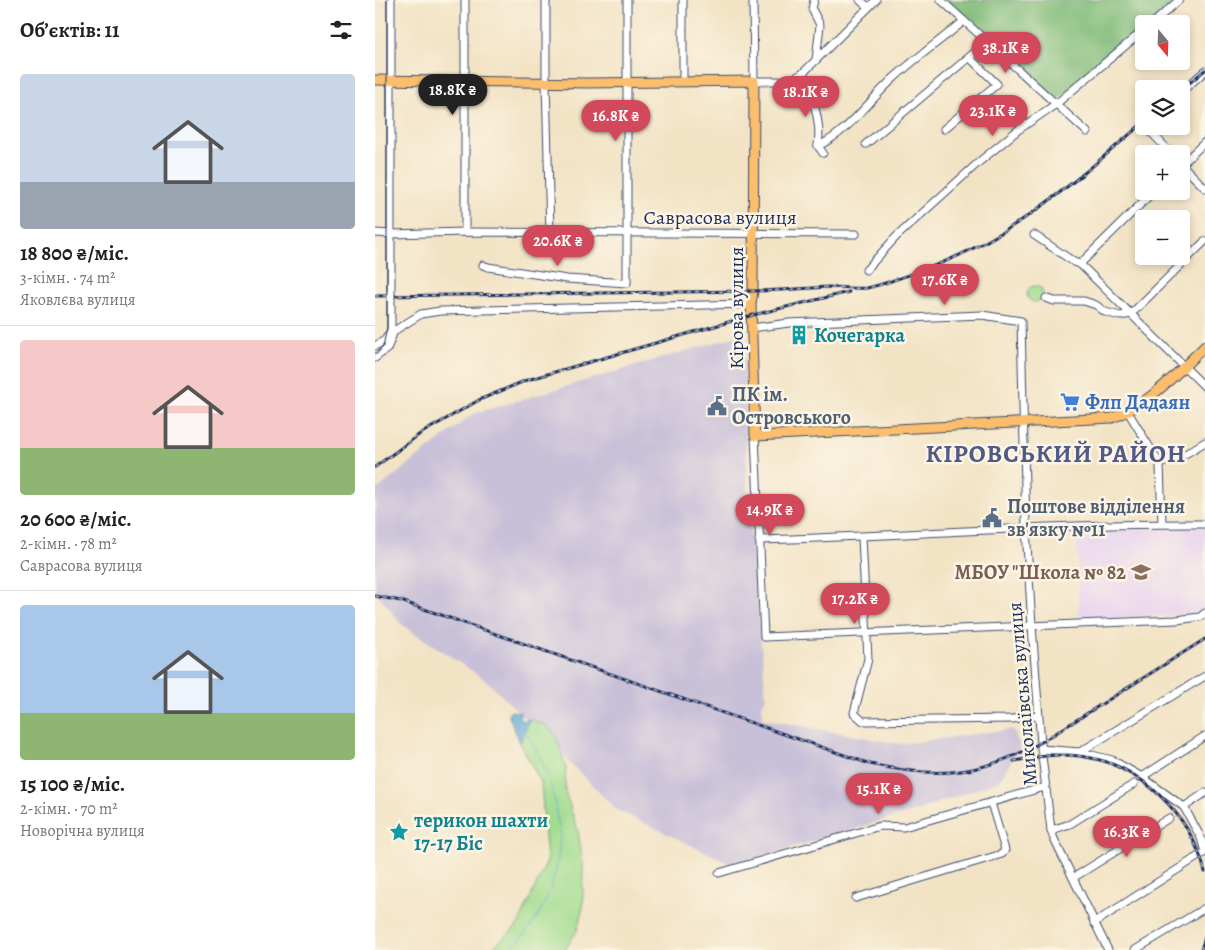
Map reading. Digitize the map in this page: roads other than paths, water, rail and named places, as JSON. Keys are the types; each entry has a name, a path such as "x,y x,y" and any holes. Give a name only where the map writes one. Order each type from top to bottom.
{"main road":[{"path":"375,80 464,82 754,81"},
{"name":"Кірова вулиця","path":"754,81 753,291 751,304 755,436"},
{"path":"755,436 1113,418 1129,412 1143,403 1205,346"}],"street":[{"path":"378,344 388,337 391,331 391,0"},
{"path":"465,0 465,232"},
{"path":"546,0 550,233"},
{"path":"483,265 567,280 627,283 627,0"},
{"path":"683,0 683,82"},
{"path":"753,0 754,81 788,81 802,74 876,0"},
{"path":"814,0 812,8 820,25 816,60"},
{"path":"860,0 868,7"},
{"path":"941,0 1087,132"},
{"path":"1162,15 1179,0"},
{"path":"818,146 826,142 848,124 896,75 964,21"},
{"path":"866,270 896,237 979,162 1018,130 1056,104 1135,38"},
{"path":"866,144 987,42"},
{"path":"944,130 997,84 970,58"},
{"path":"1191,83 1205,71"},
{"path":"802,74 815,105 819,136 818,146 823,153"},
{"path":"1191,83 1205,76"},
{"path":"1154,135 1163,145"},
{"path":"1190,156 1205,142"},
{"path":"1190,173 1205,188"},
{"path":"1080,264 1145,200"},
{"name":"Саврасова вулиця","path":"375,233 856,234"},
{"path":"1034,235 1074,262 1080,264 1205,387"},
{"path":"1046,298 1054,301 1084,301 1096,305 1105,312 1120,316 1131,314 1205,241"},
{"path":"375,358 387,349 395,331 421,314 440,311 751,304"},
{"name":"Миколаївська вулиця","path":"752,328 789,323 982,315 1021,321 1026,528 1031,626 1037,716 1045,788 1051,830 1108,950"},
{"path":"1129,412 1160,464 1162,524"},
{"path":"755,436 764,637 1177,620 1200,617 1205,613"},
{"path":"1160,464 1187,453 1205,442"},
{"path":"759,540 861,537 1026,528 1205,524"},
{"path":"861,537 868,659 854,713 863,721 1037,716"},
{"path":"1080,752 1205,676"},
{"path":"1143,776 1205,736"},
{"path":"1041,749 1080,752 1112,760 1143,776 1184,807 1201,838 1205,852 1094,923"},
{"path":"1051,830 1070,824 1134,784"},
{"path":"719,873 880,826 904,827 1045,788"},
{"path":"1184,807 1205,793"},
{"path":"856,898 1002,854 1005,850 991,803"},
{"path":"1073,878 1169,818"},
{"path":"1135,950 1205,908"}],"water":[{"path":"510,711 520,712 520,717 524,721 530,719 520,743 508,714"}],"waterway":[{"path":"508,950 531,926 540,912 553,881 559,848 560,828 550,783 542,762 525,732"}],"tram line":[{"path":"375,356 383,347 387,327 387,0"}],"railway":[{"path":"1190,82 1205,70"},
{"path":"375,296 763,291 829,287 873,287 948,260 979,246 1008,229 1064,190 1135,130"},
{"path":"375,467 420,434 479,400 527,380 753,315 849,292"},
{"path":"375,596 401,601 870,764 917,772 938,773 977,768 1018,754 1040,743 1205,639"},
{"path":"1014,761 1047,756 1079,756 1101,760 1142,780 1175,812 1188,831 1198,851 1205,872"},
{"path":"1201,950 1205,937"}],"place":[{"name":"Кочегарка","path":"799,335"},
{"name":"Флп Дадаян","path":"1070,402"},
{"name":"ПК ім. Островського","path":"717,406"},
{"name":"Поштове відділення зв'язку №11","path":"992,518"},
{"name":"МБОУ \"Школа № 82","path":"1141,572"},
{"name":"терикон шахти 17-17 Біс","path":"399,832"}],"district":[{"name":"КІРОВСЬКИЙ РАЙОН","path":"1056,453"}]}
